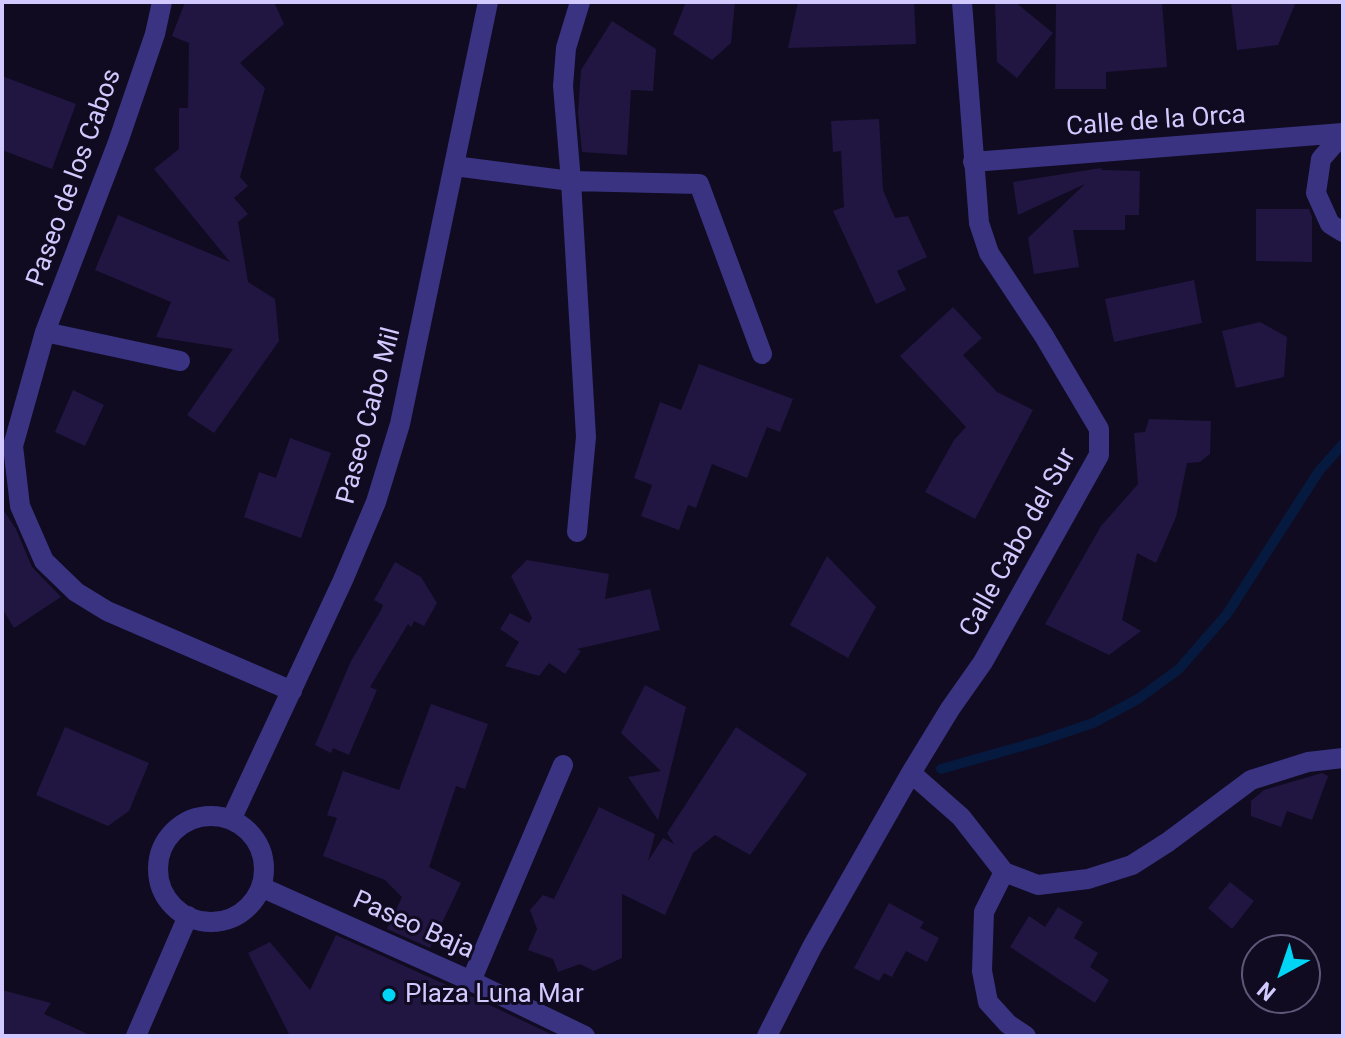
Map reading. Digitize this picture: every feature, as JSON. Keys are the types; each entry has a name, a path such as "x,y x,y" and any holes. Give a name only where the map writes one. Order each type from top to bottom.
{"street":[{"name":"Paseo de los Cabos","path":"162,2 155,34 118,142 45,332 13,446 20,506 44,561 76,592 107,611 292,691"},
{"name":"Paseo Cabo Mil","path":"231,820 376,502 400,424 488,2"},
{"path":"577,532 586,437 563,86 566,48 580,2"},
{"name":"Calle Cabo del Sur","path":"767,1036 812,947 911,773 983,662 1099,455 1099,429 1044,336 989,253 979,223 962,2"},
{"name":"Calle de la Orca","path":"973,162 1343,134"},
{"name":"Calle de la Orca","path":"1343,134 1321,159 1316,193 1330,224 1343,232"},
{"path":"454,166 571,181 699,184 762,354"},
{"path":"45,332 180,361"},
{"path":"911,773 961,817 1004,872 1038,885 1088,879 1132,865 1251,780 1308,762 1343,758"},
{"path":"471,981 563,765"},
{"path":"218,816 231,820 243,827 259,848 264,874 261,887 250,906 231,918 209,922 188,916 167,899 161,887 159,860 163,847 170,836 191,820 218,816"},
{"path":"1004,872 984,912 982,971 988,1002 1008,1024 1026,1036"},
{"name":"Paseo Baja","path":"261,887 585,1036"},
{"path":"136,1036 188,916"}],"building":[{"path":"185,2 274,2 284,24 240,63 265,88 240,177 248,186 234,198 248,214 238,222 248,282 275,299 279,341 214,433 187,415 233,349 156,337 171,302 95,270 118,215 230,262 154,169 179,149 179,108 188,108 189,43 172,36"},
{"path":"686,2 735,2 731,43 712,60 673,34"},
{"path":"798,2 914,2 916,44 788,48"},
{"path":"995,2 1015,2 1053,33 1017,78 997,62"},
{"path":"1056,2 1162,2 1167,67 1106,72 1106,89 1055,89"},
{"path":"1231,2 1296,2 1278,45 1237,50"},
{"path":"612,21 656,49 653,91 631,90 627,155 582,152 578,113 581,70"},
{"path":"2,76 76,104 52,169 2,150"},
{"path":"879,119 883,190 895,218 908,216 927,257 897,271 906,290 876,304 833,211 844,207 841,151 833,152 831,121"},
{"path":"1101,168 1140,171 1139,215 1125,215 1125,230 1073,230 1079,267 1034,274 1028,238 1085,184 1018,215 1013,182"},
{"path":"1256,209 1309,209 1312,217 1312,262 1256,261"},
{"path":"1194,280 1202,323 1114,342 1105,299"},
{"path":"953,307 982,338 963,355 997,392 1033,410 975,519 925,492 954,440 966,427 900,356"},
{"path":"1260,322 1287,337 1284,377 1236,388 1222,331"},
{"path":"699,364 793,399 780,432 767,427 747,478 712,464 696,508 688,505 679,530 641,516 652,485 634,478 660,402 681,410"},
{"path":"73,390 104,405 85,446 55,432"},
{"path":"1149,419 1211,421 1210,454 1200,462 1187,463 1176,517 1156,563 1137,553 1122,620 1141,631 1109,655 1045,624 1101,526 1138,484 1134,433 1145,432"},
{"path":"290,438 331,453 301,538 244,517 259,472 276,478"},
{"path":"2,508 16,529 32,567 61,597 14,628 2,608"},
{"path":"827,556 876,607 848,658 790,625"},
{"path":"527,560 609,574 605,599 650,589 660,630 577,649 581,651 565,674 549,663 539,676 505,666 519,642 500,629 510,613 529,623 532,618 511,576"},
{"path":"395,562 421,577 437,603 424,626 414,621 411,627 408,624 370,687 377,690 349,755 333,748 331,753 315,745 351,661 381,610 383,605 374,600"},
{"path":"645,685 686,707 658,820 628,777 661,771 621,733"},
{"path":"431,704 488,724 465,789 456,786 429,867 461,883 430,948 387,929 402,897 385,880 323,856 337,818 327,815 343,771 399,790"},
{"path":"65,727 149,763 129,811 108,826 36,795"},
{"path":"736,727 807,774 750,855 715,835 693,853 665,915 622,894 622,958 594,971 580,964 558,972 553,959 528,950 537,929 530,910 543,895 554,899 599,807 655,834 648,861 663,838 674,844 667,833"},
{"path":"1322,773 1328,776 1312,820 1287,811 1281,827 1251,816 1251,801 1264,790"},
{"path":"1230,882 1254,901 1232,929 1208,908"},
{"path":"889,903 924,922 920,928 939,938 927,962 906,951 892,977 884,973 879,981 854,968"},
{"path":"1058,907 1083,922 1074,938 1098,953 1090,967 1109,980 1095,1003 1010,947 1029,916 1045,927"},
{"name":"Plaza Luna Mar","path":"336,935 555,1036 290,1036 248,953 270,942 310,990"},
{"path":"2,990 51,1003 44,1014 92,1036 2,1036"}],"waterway":[{"path":"941,769 1093,723 1138,699 1179,669 1227,614 1319,471 1343,444"}],"place":[{"name":"Plaza Luna Mar","path":"389,995"}]}
